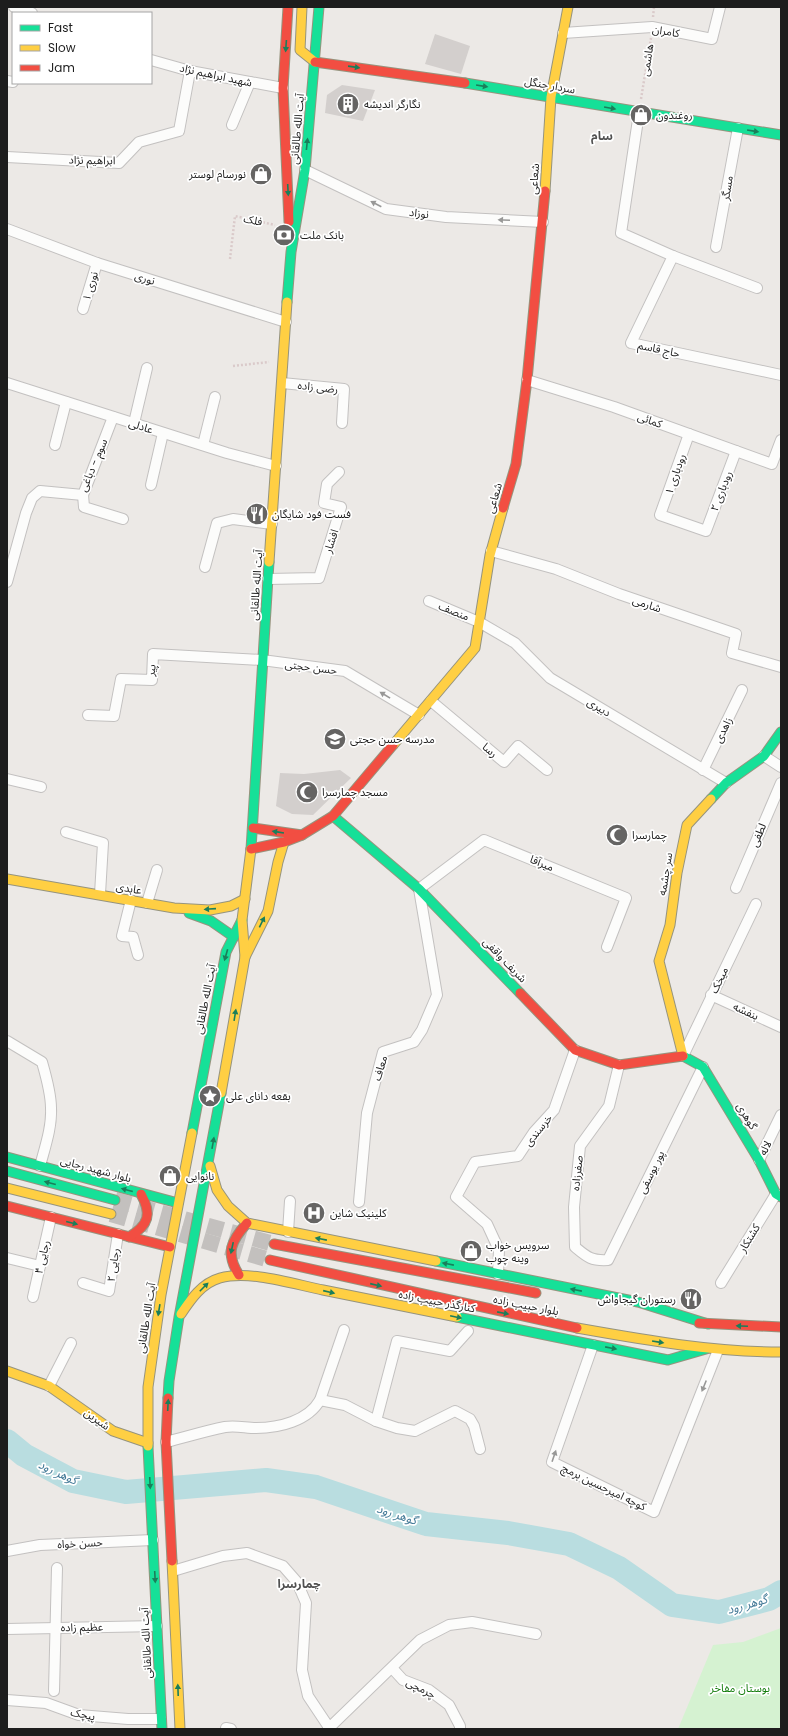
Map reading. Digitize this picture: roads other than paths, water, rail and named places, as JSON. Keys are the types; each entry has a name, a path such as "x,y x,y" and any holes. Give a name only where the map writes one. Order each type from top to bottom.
{"main road":[{"name":"آیت الله طالقانی","path":"288,7 283,88 291,252"},
{"path":"302,7 300,50 315,62"},
{"name":"آیت الله طالقانی","path":"161,1724 148,1443 148,1388 158,1315 178,1203 217,1055 245,957 242,920 253,828 262,660 291,252 305,170 319,7"},
{"name":"شعاعی","path":"251,850 284,842 302,835 333,816 432,701 475,648 492,551 516,464 543,222 551,97 568,7"},
{"name":"سردار جنگل","path":"315,62 426,77 781,135"},
{"name":"سر چشمه","path":"683,1056 658,961 670,925 677,873 687,825 726,783 764,756 781,732"},
{"name":"شریف واقفی","path":"333,816 419,889 575,1050 619,1065 683,1056"},
{"path":"253,828 302,835"},
{"path":"245,957 268,911 278,862 284,842"},
{"name":"عابدی","path":"7,879 174,908 210,910 231,906 245,899"},
{"path":"174,908 211,921 234,937"},
{"name":"آیت الله طالقانی","path":"180,1729 166,1443 169,1381 179,1317 209,1164 226,952 242,920"},
{"path":"683,1056 703,1067"},
{"name":"گوهری","path":"703,1067 759,1160 778,1195"},
{"name":"بلوار شهید رجایی","path":"7,1157 178,1203"},
{"path":"209,1164 217,1190 228,1206 247,1223 638,1302 708,1324"},
{"path":"7,1171 115,1200"},
{"path":"7,1188 111,1214"},
{"path":"128,1237 139,1232 146,1219 148,1211 147,1203 141,1194"},
{"path":"7,1206 170,1247"},
{"path":"239,1275 234,1269 230,1258 231,1246 236,1236 247,1223"},
{"name":"بلوار حبیب زاده","path":"274,1244 542,1294"},
{"name":"بلوار حبیب زاده","path":"270,1260 464,1305 635,1339 706,1349 781,1352"},
{"name":"کنارگذر حبیب زاده","path":"179,1317 190,1301 208,1282 226,1275 239,1275 300,1285 668,1360 706,1349"},
{"path":"647,1315 708,1324 781,1327"},
{"name":"شیرین","path":"7,1371 49,1386 113,1431 148,1443"},
{"path":"148,1443 166,1443"}],"street":[{"path":"14,7 29,12"},
{"name":"کامران","path":"563,34 652,27 712,39 720,7"},
{"name":"شهید ابراهیم نژاد","path":"152,60 190,71 283,88"},
{"name":"ابراهیم نژاد","path":"7,157 119,163 139,142 179,131 190,71"},
{"path":"232,125 250,82"},
{"path":"639,113 621,233 673,256 757,288"},
{"name":"مسگر","path":"716,247 738,128"},
{"name":"نوزاد","path":"305,170 386,209 446,216 543,222"},
{"name":"نوری","path":"7,229 97,263 286,322"},
{"name":"حاج قاسم","path":"673,256 631,343 781,375"},
{"name":"نوری ۱","path":"83,309 97,263"},
{"path":"134,423 147,368"},
{"name":"کمائی","path":"526,380 614,407 772,464 781,440"},
{"name":"عادلی","path":"7,383 164,433 276,466"},
{"name":"رضی زاده","path":"282,383 344,389 342,423"},
{"path":"203,445 215,397"},
{"path":"55,445 66,402"},
{"name":"سوم - دباغی","path":"7,582 26,513 32,498 40,491 83,495 113,416"},
{"path":"151,485 164,433"},
{"name":"رودباری ۱","path":"689,434 660,515 706,531"},
{"name":"رودباری ۲","path":"706,531 736,451"},
{"name":"افشار","path":"268,579 319,578 341,507 324,503 327,484 339,472"},
{"path":"83,495 84,507 123,519"},
{"path":"204,567 217,523 233,519 272,524"},
{"name":"شارمی","path":"492,551 556,569 618,594 736,634 732,653 781,667"},
{"name":"منصف","path":"429,601 480,622"},
{"name":"دبیری","path":"480,622 515,643 550,678 726,783"},
{"name":"پیر","path":"88,715 114,716 121,679 152,680 153,654 262,660"},
{"name":"حسن حجتی","path":"262,660 345,671 419,715"},
{"name":"زاهدی","path":"703,770 742,690"},
{"name":"رسا","path":"432,701 504,762 518,746 547,770"},
{"path":"764,756 781,768"},
{"path":"7,779 41,787"},
{"name":"لطفی","path":"736,888 781,783"},
{"path":"66,832 104,843 100,894"},
{"name":"میرآقا","path":"419,889 484,840 626,898 607,947"},
{"path":"147,903 157,870"},
{"name":"معاف","path":"359,1202 367,1113 383,1052 414,1042 422,1030 437,995 419,889"},
{"path":"131,900 122,936 134,937 138,955"},
{"name":"میخک","path":"683,1056 756,904"},
{"name":"بنفشه","path":"711,995 781,1028"},
{"path":"7,1041 42,1062 46,1076 51,1108 49,1136 40,1166"},
{"name":"خرسندی","path":"498,1274 499,1250 487,1224 456,1198 475,1162 518,1156 534,1132 554,1110 575,1050"},
{"name":"صفرزاده","path":"590,1259 575,1247 574,1207 580,1146 609,1106 619,1065"},
{"name":"پور یوسفی","path":"590,1259 608,1260 703,1067"},
{"name":"لاله","path":"759,1160 781,1115"},
{"name":"کشتکار","path":"722,1283 778,1195"},
{"path":"288,1232 290,1201"},
{"name":"رجایی ۴","path":"33,1297 51,1217"},
{"name":"رجایی ۲","path":"83,1283 110,1292 118,1234"},
{"path":"7,1258 40,1266"},
{"path":"166,1443 227,1427 257,1428 284,1424 298,1420 316,1408 344,1330"},
{"path":"376,1421 397,1341 450,1351 468,1331"},
{"path":"49,1386 71,1343"},
{"name":"کوچه امیرحسین برمچ","path":"593,1345 552,1462 654,1512 718,1350"},
{"path":"320,1400 345,1405 376,1421 398,1428 415,1430 455,1411 470,1419 474,1426 480,1448"},
{"name":"حسن خواه","path":"7,1551 40,1545 153,1539"},
{"path":"173,1571 223,1556 247,1553 283,1566 297,1582 306,1603 302,1670 308,1696 329,1729 420,1640 449,1625 472,1622 536,1634"},
{"path":"54,1691 57,1568"},
{"name":"عظیم زاده","path":"7,1629 157,1626"},
{"name":"چرمچی","path":"392,1668 403,1680 429,1690 449,1705 460,1726 460,1729"},
{"name":"پیچک","path":"7,1700 46,1703 79,1715 128,1719 161,1724"}],"waterway":[{"name":"گوهر رود","path":"7,1441 24,1455 73,1481 126,1492 266,1480 316,1487 426,1524 508,1533 569,1544 619,1568 672,1605 719,1612 769,1599 781,1592"}],"tunnel":[{"path":"115,1200 274,1244"},
{"path":"111,1214 270,1260"}],"place":[{"name":"نگارگر اندیشه","path":"348,104"},
{"name":"روغندون","path":"641,115"},
{"name":"نورسام لوستر","path":"261,174"},
{"name":"بانک ملت","path":"284,235"},
{"name":"فست فود شایگان","path":"257,514"},
{"name":"مدرسه حسن حجتی","path":"335,739"},
{"name":"مسجد چمارسرا","path":"307,792"},
{"name":"چمارسرا","path":"617,835"},
{"name":"بقعه دانای علی","path":"210,1096"},
{"name":"نانوایی","path":"170,1176"},
{"name":"کلینیک شاین","path":"314,1213"},
{"name":"سرویس خواب وینه چوب","path":"471,1251"},
{"name":"رستوران گیجاواش","path":"691,1299"}],"district":[{"name":"سام","path":"602,135"},
{"name":"چمارسرا","path":"299,1583"}],"park label":[{"name":"بوستان مفاخر","path":"740,1688"}]}
